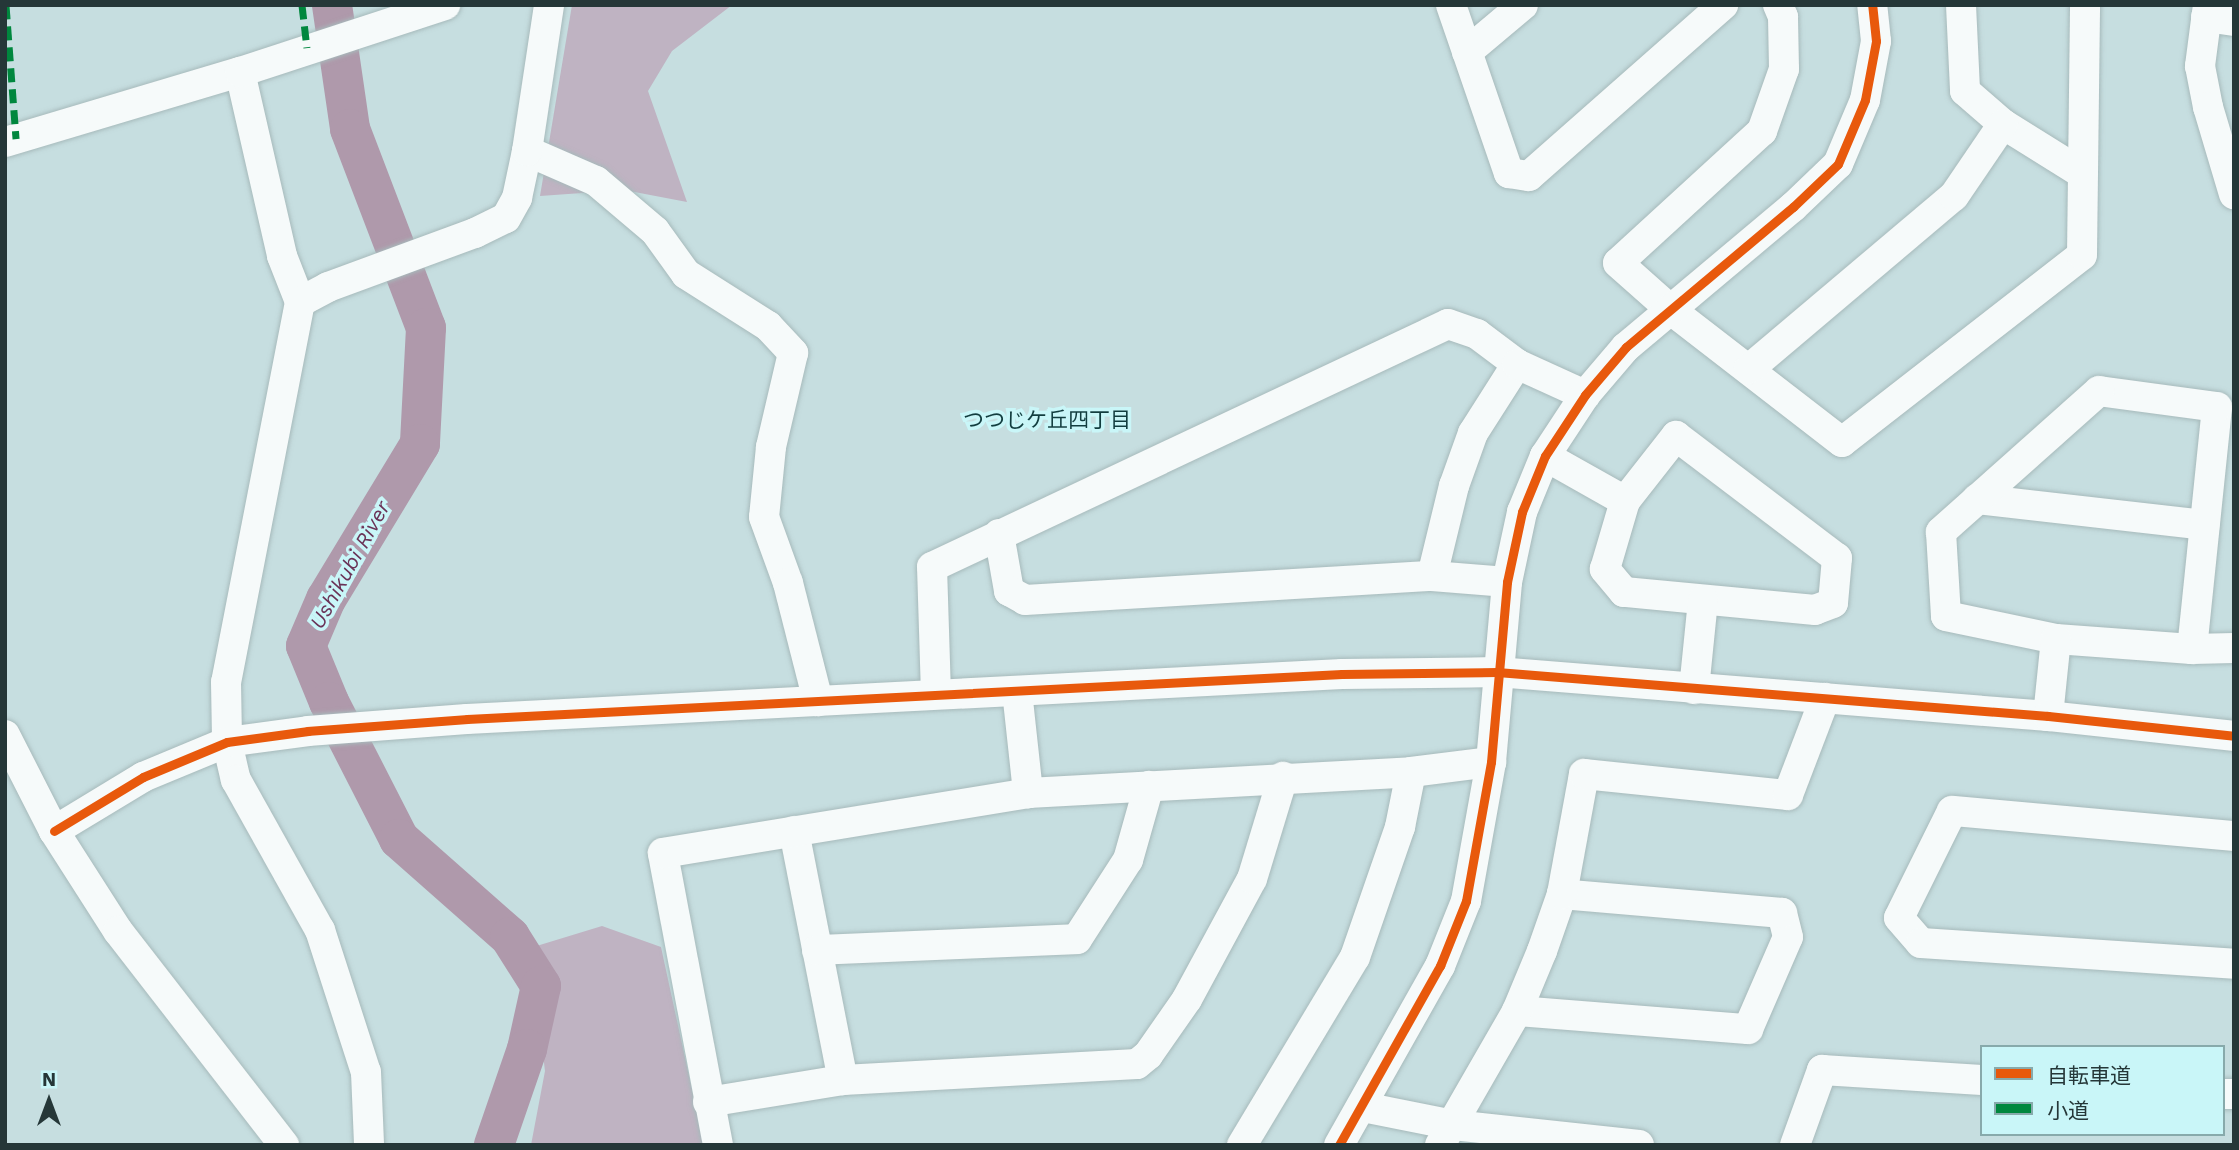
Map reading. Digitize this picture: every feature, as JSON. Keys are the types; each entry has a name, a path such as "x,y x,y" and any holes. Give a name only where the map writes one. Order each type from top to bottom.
{"street":[{"path":"5,142 240,72 367,28 445,5"},
{"path":"300,302 328,288 426,249 475,233 506,218 517,198 527,151 549,5"},
{"path":"1451,5 1509,173 1529,176 1723,5"},
{"path":"1466,52 1523,5"},
{"path":"1778,5 1783,17 1784,68 1762,131 1618,263 1671,310 1842,442 2082,255 2085,5"},
{"path":"1339,1145 1363,1107 1440,966 1466,901 1491,762 1507,582 1522,512 1545,456 1585,395 1626,347 1793,207 1838,164 1865,100 1876,41 1872,5"},
{"path":"1961,5 1965,92 2003,124 2083,174"},
{"path":"2216,14 2200,66 2228,163 2234,194"},
{"path":"240,72 282,256 300,302 226,682 227,742 236,780 320,930 366,1072 369,1145"},
{"path":"1749,369 1954,196 2003,124"},
{"path":"527,151 596,181 656,231 686,274 768,326 793,353 771,447 764,517 789,583 818,701"},
{"path":"936,694 932,567 1448,324 1477,334 1517,364 1585,395"},
{"path":"1432,576 1454,486 1474,433 1517,364"},
{"path":"2192,649 2217,407 2099,391 1941,532 1946,616 2056,639 2192,649 2234,648"},
{"path":"1676,436 1837,558 1833,603 1815,610 1703,600 1625,592 1605,569 1625,501 1676,436"},
{"path":"1545,456 1625,501"},
{"path":"1977,499 2205,525"},
{"path":"999,534 1009,592 1025,600 1432,576 1507,582"},
{"path":"1694,689 1703,600"},
{"path":"2048,716 2056,639"},
{"path":"54,831 143,777 227,742 308,731 936,694 1342,674 1497,672 2048,716 2234,736"},
{"path":"1017,691 1028,793"},
{"path":"1447,1135 1517,1011 1562,894 1584,774 1788,795 1825,698"},
{"path":"5,735 54,831 118,931 284,1145"},
{"path":"718,1145 663,853 1028,793 1411,772 1491,762"},
{"path":"1242,1145 1355,957 1400,827 1411,772"},
{"path":"708,1102 843,1080 1137,1064 1148,1055 1187,999 1252,879 1283,777"},
{"path":"817,950 1077,939 1128,860 1149,786"},
{"path":"2234,836 1952,811 1899,918 1921,943 2234,964"},
{"path":"794,831 843,1080"},
{"path":"1517,1011 1748,1029 1788,937 1782,914 1562,894"},
{"path":"1795,1145 1822,1070 1980,1080"},
{"path":"1363,1107 1447,1135 1639,1145"}],"shaded area":[{"path":"572,5 732,5 672,51 648,91 687,202 624,190 540,196"},
{"path":"602,926 661,947 704,1145 531,1145 545,1071 530,948"}],"waterway":[{"name":"Ushikubi River","path":"332,5 350,129 426,328 420,444 326,599 306,646 329,702 399,839 510,937 541,986 527,1049 494,1145"}],"marked path":[{"path":"6,5 16,139"},
{"path":"302,5 307,48"}],"cycle path":[{"path":"1339,1145 1440,966 1466,901 1491,762 1507,582 1522,512 1545,456 1585,395 1626,347 1793,207 1838,164 1865,100 1876,41 1872,5"},
{"path":"54,831 143,777 227,742 308,731 467,719 1342,674 1497,672 2048,716 2234,736"}],"district":[{"name":"つつじケ丘四丁目","path":"1047,420"}]}
